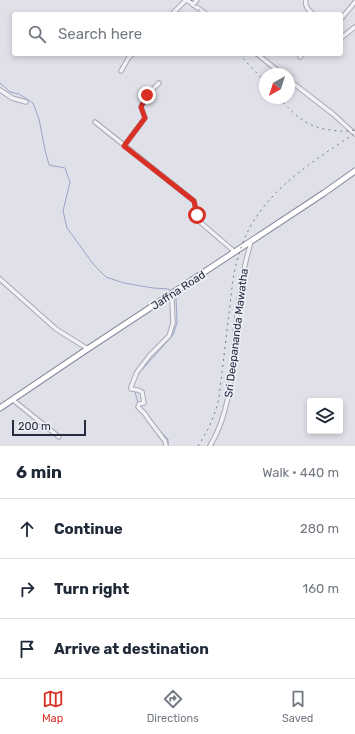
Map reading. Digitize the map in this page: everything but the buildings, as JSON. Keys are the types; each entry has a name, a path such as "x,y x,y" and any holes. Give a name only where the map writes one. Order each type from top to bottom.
{"highway":[{"name":"Jaffna Road","path":"0,408 355,171"}],"street":[{"path":"174,12 186,0 195,2 204,12"},
{"path":"306,0 305,2 307,7 311,12"},
{"path":"343,17 355,2"},
{"path":"343,36 355,27"},
{"path":"121,71 130,56"},
{"path":"260,56 274,68"},
{"path":"124,146 145,118 141,107 147,95 159,83"},
{"path":"295,85 333,114 355,134"},
{"path":"0,90 12,98 26,102"},
{"path":"95,122 194,201 200,222 235,252"},
{"name":"Sri Deepananda Mawatha","path":"210,446 226,410 232,374 241,286 251,241"},
{"path":"0,279 56,329 88,349"},
{"path":"166,446 165,441 138,407 140,404 144,403 142,392 131,389 131,387 138,372 146,361 169,336 173,323 171,294"},
{"path":"13,400 60,436"}],"waterway":[{"path":"0,83 10,92 19,94 33,103 39,119 49,165 65,168 70,182 63,211 67,228 94,265 106,277 124,283 169,289 171,291"},
{"path":"137,377 173,335 177,323 176,298 174,295"},
{"path":"135,392 138,403"},
{"path":"159,430 168,439 168,445"}],"railway":[{"path":"191,0 201,12"},
{"path":"241,56 259,76"},
{"path":"284,104 296,115 314,126 337,131 355,130"},
{"path":"198,446 211,423 219,398 233,279 239,254 248,230 267,203 289,180 315,160 355,133"}],"route":[{"path":"147,95 141,107 145,118 124,146 194,201 197,215"}]}
